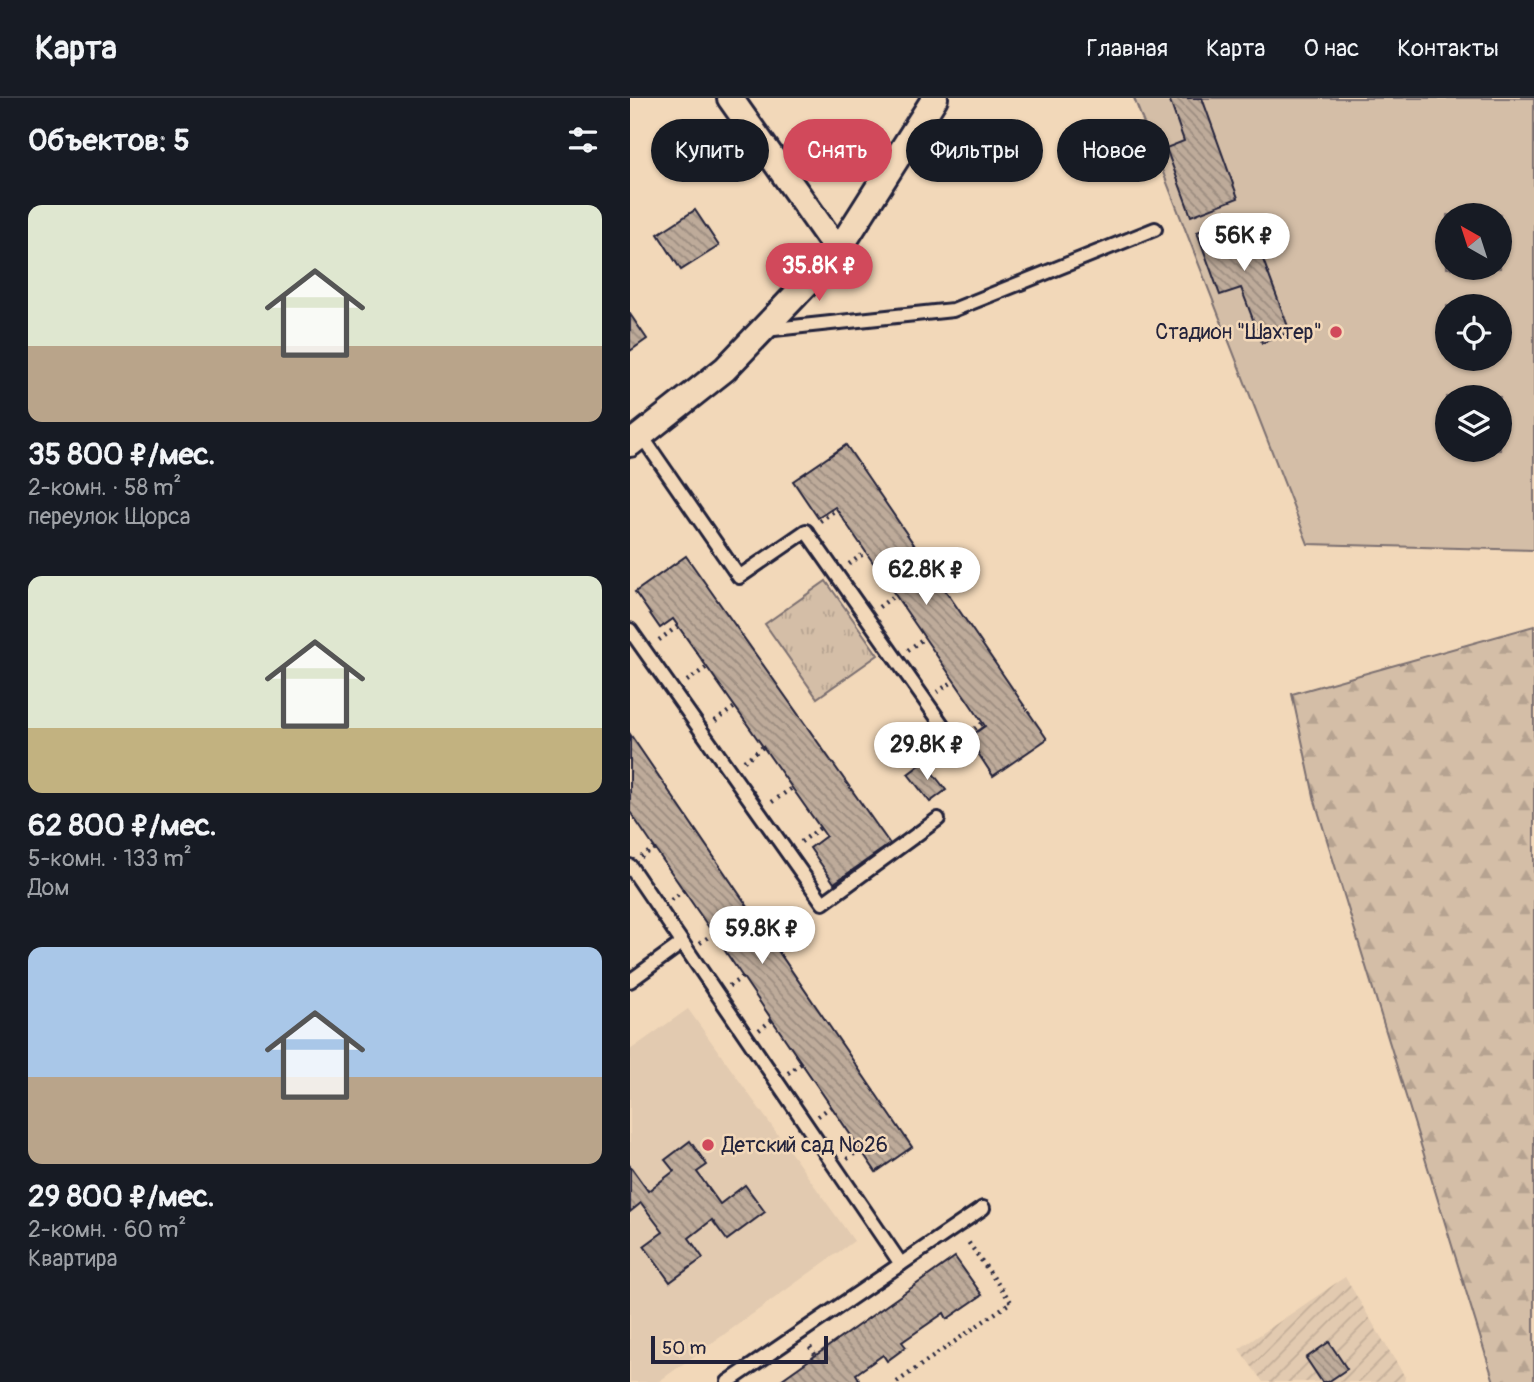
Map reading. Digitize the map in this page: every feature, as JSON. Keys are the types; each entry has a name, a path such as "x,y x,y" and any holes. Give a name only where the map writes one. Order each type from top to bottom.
{"street":[{"path":"730,98 838,251"},
{"path":"635,440 725,369 838,251 935,98"}],"lane":[{"path":"761,330 953,310 1155,229"},
{"path":"635,440 739,577 806,531 955,743"},
{"path":"630,630 822,903 938,819"},
{"path":"630,866 901,1264"},
{"path":"630,981 682,943"},
{"path":"728,1382 983,1208"}],"path":[{"path":"644,650 678,626"},
{"path":"673,691 706,667"},
{"path":"701,731 735,707"},
{"path":"730,771 763,747"},
{"path":"758,812 792,788"},
{"path":"787,852 820,828"},
{"path":"897,1382 1011,1302 966,1238 955,1245"},
{"path":"800,1354 819,1341"},
{"path":"810,1348 816,1356"}],"shaded area":[{"name":"Детский сад №26","path":"688,1009 854,1241 658,1382 630,1382 630,1050"},
{"path":"1345,1277 1405,1377 1404,1382 1263,1382 1239,1349"}],"green space":[{"name":"Стадион \"Шахтер\"","path":"1134,98 1534,98 1534,550 1308,544 1167,182 1170,182 1170,119 1142,119"},
{"path":"826,581 878,655 817,698 765,624"},
{"path":"1534,626 1534,1382 1494,1382 1315,801 1292,694"}],"building":[{"path":"1169,98 1202,98 1238,198 1191,216 1170,159 1170,146 1184,141"},
{"path":"695,210 719,246 681,270 658,234"},
{"path":"1246,214 1290,332 1262,343 1241,288 1220,295 1197,232"},
{"path":"630,314 647,339 630,351"},
{"path":"846,445 1047,739 993,776 968,738 985,726 835,507 818,518 793,481"},
{"path":"686,556 890,844 834,883 810,848 826,836 673,619 660,628 635,592"},
{"path":"630,734 912,1147 876,1172 630,812"},
{"path":"924,762 946,790 930,802 908,774"},
{"path":"690,1141 707,1165 697,1172 720,1204 745,1185 765,1212 727,1240 712,1220 689,1238 703,1258 670,1282 644,1246 663,1232 641,1203 630,1212 630,1166 648,1191 674,1171 665,1160"},
{"path":"955,1257 982,1295 947,1319 944,1313 902,1342 906,1347 887,1361 883,1355 856,1374 859,1379 855,1382 778,1382"},
{"path":"1329,1342 1347,1369 1328,1382 1322,1382 1306,1358"}],"place":[{"name":"Стадион \"Шахтер\"","path":"1336,332"},
{"name":"Детский сад №26","path":"708,1145"}]}
